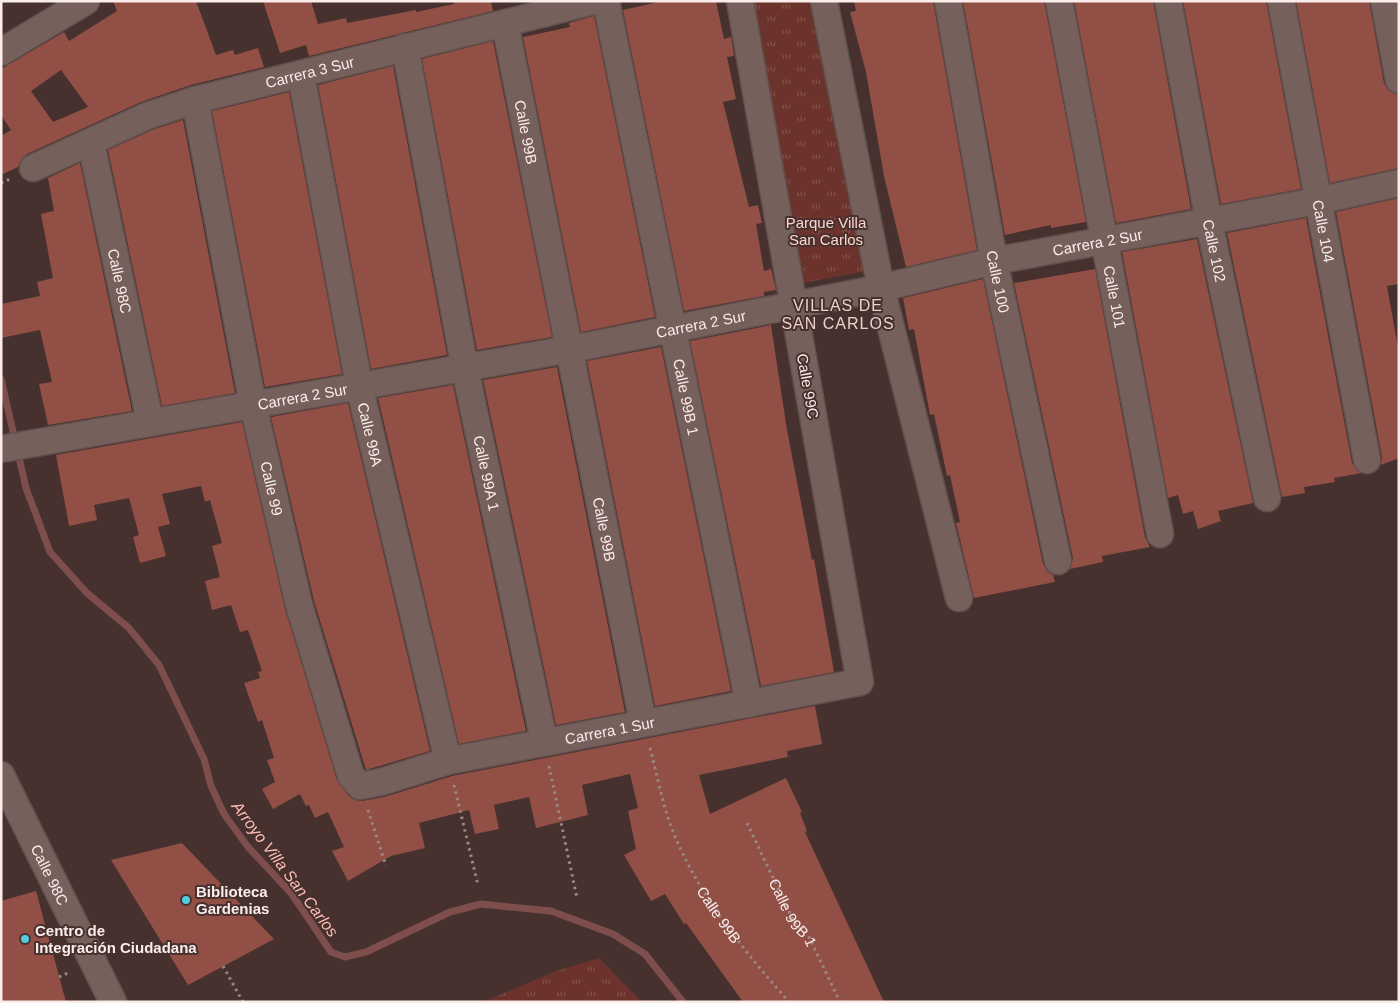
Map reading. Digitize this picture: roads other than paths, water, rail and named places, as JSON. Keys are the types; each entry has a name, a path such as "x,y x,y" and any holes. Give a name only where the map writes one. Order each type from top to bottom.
{"street":[{"path":"1,52 86,1"},
{"name":"Carrera 3 Sur","path":"34,168 147,116 195,100 594,1"},
{"name":"Calle 99B 1","path":"606,1 749,704"},
{"name":"Calle 99C","path":"740,1 860,682"},
{"path":"824,1 882,288 959,598"},
{"name":"Calle 100","path":"948,1 994,261 1058,561"},
{"name":"Calle 101","path":"1059,1 1160,534"},
{"name":"Calle 102","path":"1168,1 1209,222 1267,498"},
{"name":"Calle 104","path":"1281,1 1367,460"},
{"path":"1384,1 1399,80"},
{"name":"Calle 99B","path":"505,23 571,349 643,723"},
{"name":"Calle 99A 1","path":"405,47 465,369 544,741"},
{"name":"Calle 99A","path":"301,75 359,386 448,760"},
{"name":"Calle 99","path":"195,100 253,405 299,605 350,776 360,786"},
{"name":"Calle 98C","path":"90,143 150,421"},
{"name":"Carrera 2 Sur","path":"1,448 150,421 465,369 571,349 882,288 994,261 1209,222 1399,183"},
{"name":"Carrera 1 Sur","path":"360,786 381,782 448,760 860,682"},
{"name":"Calle 98C","path":"1,775 8,800 113,1002"}],"waterway":[{"name":"Arroyo Villa San Carlos","path":"1,379 26,488 50,552 87,593 129,628 159,665 204,759 211,786 224,814 248,847 291,893 331,952 345,957 366,952 450,912 481,904 551,911 613,934 645,954 683,1002"}],"place":[{"name":"Biblioteca Gardenias","path":"186,900"},
{"name":"Centro de Integración Ciudadana","path":"25,939"}],"district":[{"name":"VILLAS DE SAN CARLOS","path":"838,314"}],"park label":[{"name":"Parque Villa San Carlos","path":"826,230"}]}
